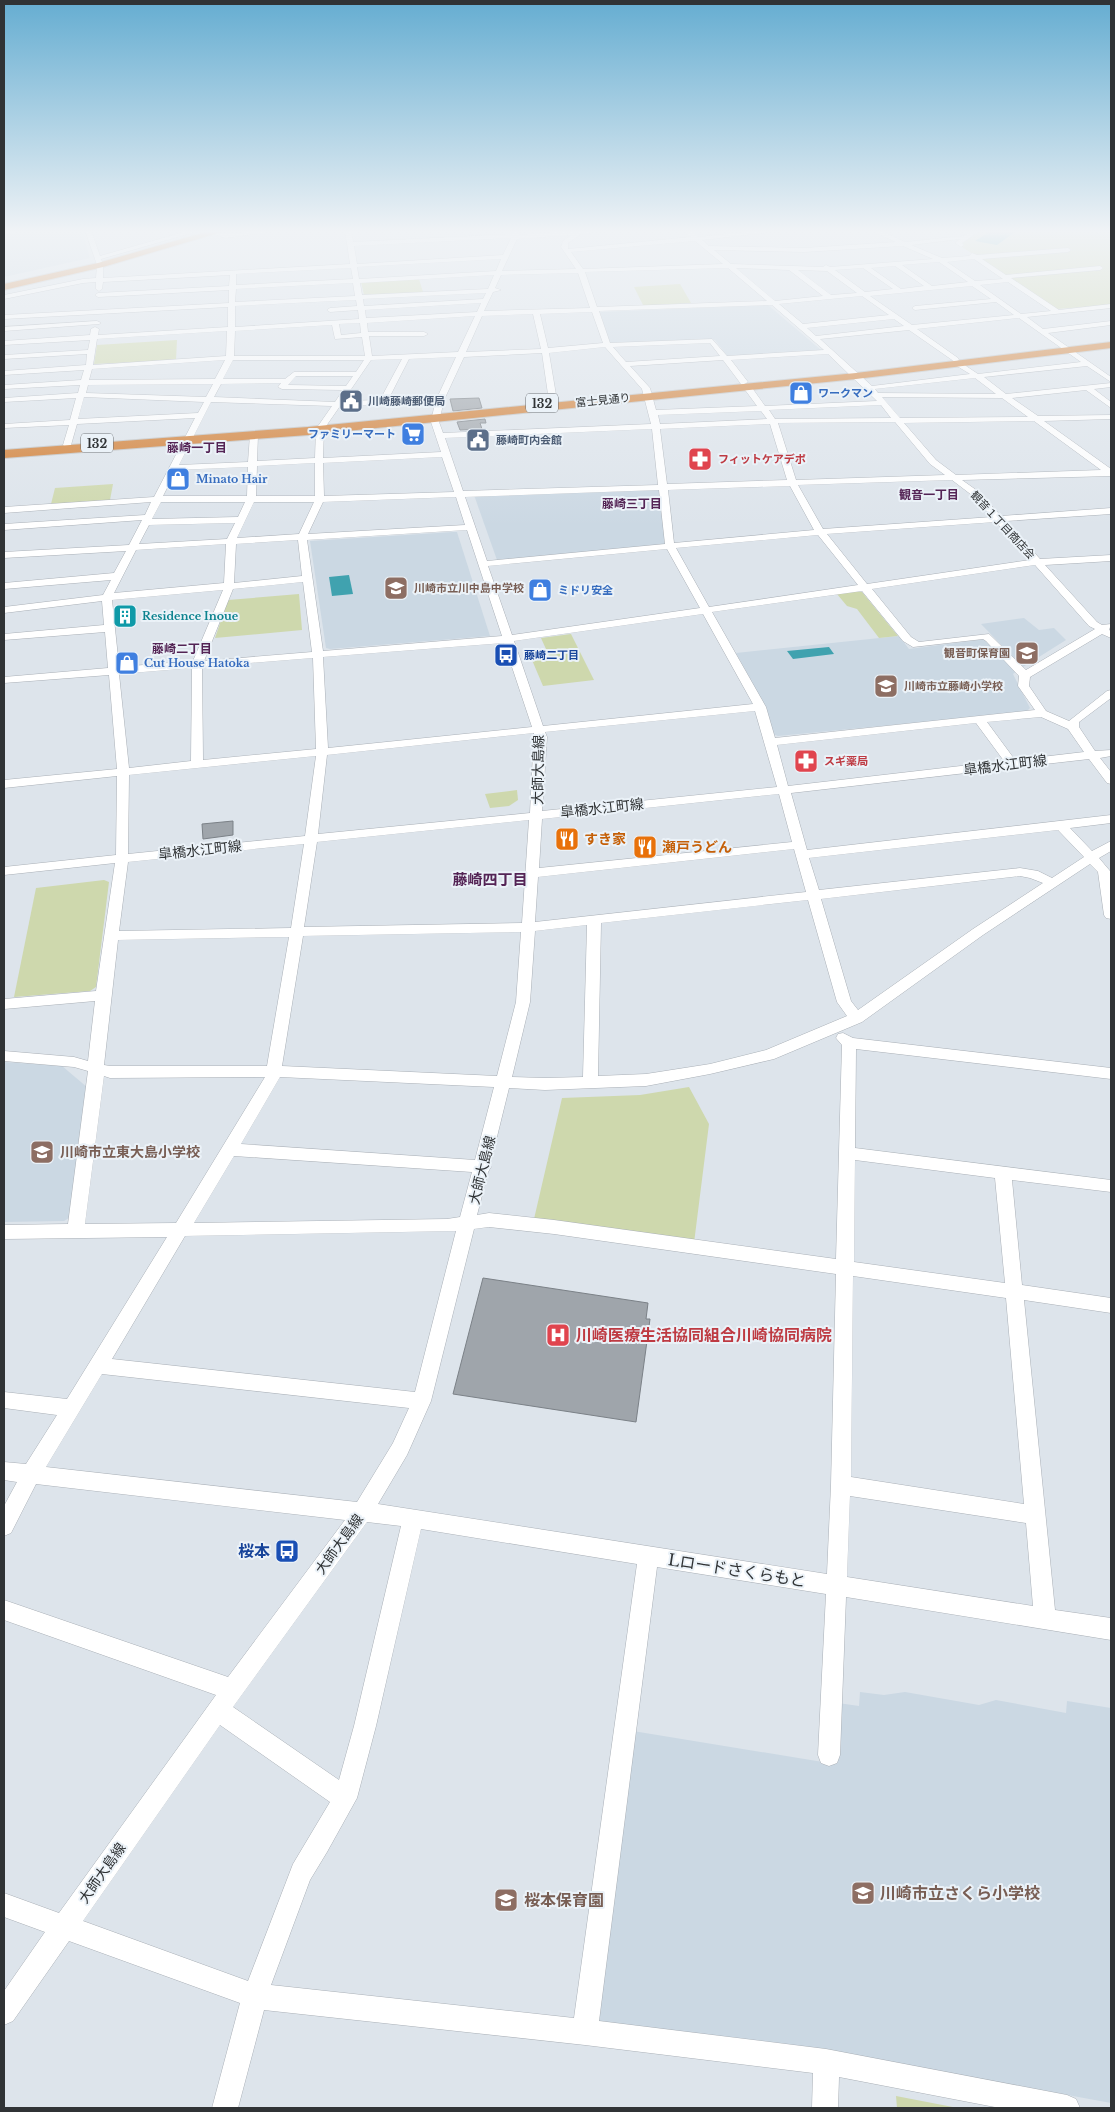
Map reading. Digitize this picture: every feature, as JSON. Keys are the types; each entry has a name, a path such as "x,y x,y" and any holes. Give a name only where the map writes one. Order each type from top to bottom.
{"highway":[{"name":"富士見通り","path":"4,450 254,435 854,374 1111,343"},
{"name":"富士見通り","path":"435,416 554,401 649,394"},
{"name":"富士見通り","path":"4,454 322,428"}],"street":[{"path":"67,445 89,367 95,329"},
{"path":"76,1231 103,995 122,863 123,772 107,598 230,358 231,329"},
{"path":"4,343 238,329"},
{"path":"336,329 338,337 366,334 461,354 545,351 607,344 712,341 773,421 792,482 820,532 907,639 913,644 922,645 985,636 990,638 1025,675"},
{"path":"4,1526 31,1474 270,1083 274,1071 311,844 322,751 318,654 306,579 302,537 320,499 319,461 322,428 369,358 365,329"},
{"path":"424,329 424,345"},
{"path":"435,416 440,400 461,354 475,329"},
{"path":"540,329 554,401"},
{"path":"602,329 607,344 649,394 656,426 670,546 760,707 844,1002 857,1018"},
{"name":"観音１丁目商店会","path":"804,329 876,395 933,462 976,494 1093,624 1106,627 1111,635"},
{"path":"870,329 875,332"},
{"path":"814,338 905,329"},
{"path":"911,329 1111,472"},
{"path":"1039,329 1111,380"},
{"path":"1043,331 1064,329"},
{"path":"383,402 407,356 424,345"},
{"path":"4,357 92,352"},
{"path":"624,364 829,352"},
{"path":"4,373 230,358 369,358 407,356"},
{"path":"868,388 1087,364"},
{"path":"1100,373 1111,372"},
{"path":"348,388 282,387 294,374 358,374"},
{"path":"4,388 85,382 286,381"},
{"path":"876,395 1006,396 1111,385"},
{"path":"1087,387 1110,403"},
{"path":"4,401 81,395 337,404 440,400"},
{"path":"653,413 882,403"},
{"path":"4,426 200,415"},
{"name":"大師大島線","path":"4,2012 218,1710 363,1511 400,1449 422,1401 483,1167 523,1002 530,927 542,737 484,564 458,494 435,416"},
{"path":"440,436 773,421 896,420 959,422 1111,417"},
{"path":"197,764 197,664 229,586 231,541 251,499 254,435"},
{"path":"174,468 446,454"},
{"path":"4,510 158,499 320,499 1111,472"},
{"path":"484,564 820,532 1111,511"},
{"path":"4,527 147,520 241,520"},
{"path":"4,555 470,527"},
{"path":"4,680 509,639 1038,562 1111,558"},
{"path":"4,586 118,576"},
{"path":"4,610 306,579"},
{"path":"1042,713 1023,686 1025,675 1106,627"},
{"path":"4,637 110,628"},
{"path":"1111,693 1074,721 1073,727 1074,731 1101,760 1111,780"},
{"path":"1095,706 1111,704"},
{"path":"4,784 539,728 760,707"},
{"path":"770,742 1042,713 1073,727"},
{"path":"979,719 1012,764"},
{"name":"皐橋水江町線","path":"4,871 122,863 784,794 1101,760 1111,753"},
{"name":"皐橋水江町線","path":"784,794 1012,764 1101,760"},
{"path":"533,873 1061,826 1111,818"},
{"path":"1061,826 1104,871 1110,899 1111,916"},
{"path":"4,1056 74,1062 110,1072 274,1071 504,1083 590,1083 646,1080 742,1063 769,1055 857,1018 978,932 1111,845"},
{"name":"皐橋水江町線","path":"4,880 122,863"},
{"path":"113,936 530,927 1020,872 1033,874 1053,883"},
{"path":"590,1083 594,919"},
{"path":"4,1004 103,995"},
{"path":"836,1028 849,1043 1111,1074"},
{"path":"829,1755 841,1485 849,1043"},
{"path":"228,1149 483,1167"},
{"path":"846,1153 1111,1186"},
{"path":"1003,1172 1045,1618"},
{"path":"4,1232 448,1226 489,1220 554,1227 1111,1305"},
{"path":"98,1365 422,1401"},
{"path":"4,1400 71,1408"},
{"name":"Lロードさくらもと","path":"4,1471 413,1518 551,1538 648,1556 1111,1629"},
{"path":"841,1485 1036,1515"},
{"path":"225,2108 254,1996 301,1872 320,1844 347,1790 413,1518"},
{"path":"585,2032 648,1556"},
{"path":"4,1610 233,1690"},
{"path":"218,1710 347,1790"},
{"path":"4,1905 254,1996 585,2032 826,2062 1067,2108"},
{"path":"826,2062 826,2108"}],"shaded area":[{"path":"605,329 796,329 821,350 728,357 715,340 609,342"},
{"path":"660,489 665,545 497,560 474,495"},
{"name":"川崎市立川中島中学校","path":"457,532 490,636 326,648 310,541"},
{"name":"観音町保育園","path":"1024,618 1039,630 1054,628 1066,640 1023,667 981,624"},
{"name":"川崎市立藤崎小学校","path":"899,636 909,649 986,639 1017,671 1013,674 1030,708 1026,712 778,736 773,734 764,704 736,653"},
{"name":"川崎市立東大島小学校","path":"4,1062 62,1066 88,1088 72,1216 64,1221 4,1222"},
{"name":"川崎市立さくら小学校","path":"860,1692 884,1695 905,1692 979,1705 996,1700 1066,1713 1067,1701 1111,1708 1111,2103 828,2051 599,2021 633,1731 835,1764 838,1703 859,1706"}],"green space":[{"path":"177,340 176,360 94,364 97,345"},
{"path":"113,484 110,500 51,504 55,488"},
{"path":"862,592 898,636 879,638 857,609 847,606 837,594"},
{"path":"299,594 302,630 215,638 228,600"},
{"path":"571,634 594,680 543,686 532,660 550,658 541,638"},
{"path":"517,790 518,800 509,806 490,808 485,794"},
{"path":"104,880 109,882 96,987 90,991 14,997 36,888"},
{"path":"689,1087 709,1124 694,1243 534,1219 562,1098 640,1095"},
{"path":"896,2096 958,2108 897,2108"}],"water":[{"path":"349,575 353,594 332,596 329,577"},
{"path":"829,647 834,654 793,659 787,651"}],"building":[{"path":"479,398 482,408 453,411 450,399"},
{"path":"485,419 486,423 480,423 482,429 460,430 457,422"},
{"path":"233,821 233,835 203,839 202,824"},
{"name":"川崎医療生活協同組合川崎協同病院","path":"483,1278 648,1303 646,1319 650,1319 636,1422 453,1394"}],"place":[{"name":"ワークマン","path":"801,393"},
{"name":"川崎藤崎郵便局","path":"351,401"},
{"name":"ファミリーマート","path":"413,434"},
{"name":"藤崎町内会館","path":"478,440"},
{"name":"フィットケアデポ","path":"700,459"},
{"name":"Minato Hair","path":"178,479"},
{"name":"川崎市立川中島中学校","path":"396,588"},
{"name":"ミドリ安全","path":"540,590"},
{"name":"Residence Inoue","path":"125,616"},
{"name":"観音町保育園","path":"1027,653"},
{"name":"藤崎二丁目","path":"506,655"},
{"name":"Cut House Hatoka","path":"127,663"},
{"name":"川崎市立藤崎小学校","path":"886,686"},
{"name":"スギ薬局","path":"806,761"},
{"name":"すき家","path":"567,839"},
{"name":"瀬戸うどん","path":"645,847"},
{"name":"川崎市立東大島小学校","path":"42,1152"},
{"name":"川崎医療生活協同組合川崎協同病院","path":"558,1335"},
{"name":"桜本","path":"287,1551"},
{"name":"川崎市立さくら小学校","path":"863,1893"},
{"name":"桜本保育園","path":"506,1900"}],"district":[{"name":"藤崎一丁目","path":"197,447"},
{"name":"観音一丁目","path":"929,494"},
{"name":"藤崎三丁目","path":"632,503"},
{"name":"藤崎二丁目","path":"182,648"},
{"name":"藤崎四丁目","path":"490,879"}]}
